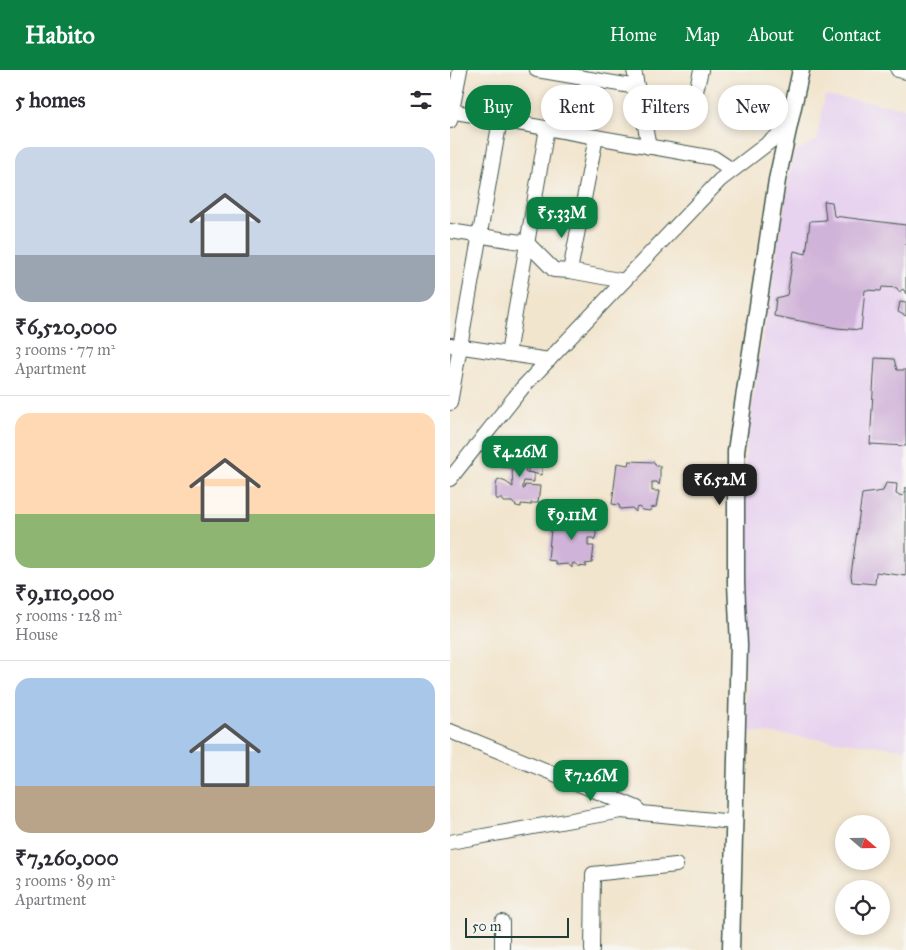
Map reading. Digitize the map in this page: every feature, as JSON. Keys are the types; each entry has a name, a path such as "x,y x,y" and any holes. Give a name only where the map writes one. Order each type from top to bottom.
{"street":[{"path":"460,70 451,114 465,116"},
{"path":"537,70 625,85"},
{"path":"634,70 637,85"},
{"path":"698,85 701,70"},
{"path":"731,950 739,645 736,583 736,451 777,180 801,70"},
{"path":"898,70 906,72"},
{"path":"451,475 523,387 720,180 789,127"},
{"path":"450,403 455,346 480,236 498,130"},
{"path":"508,354 547,130"},
{"path":"558,130 714,158 732,170"},
{"path":"646,130 650,146"},
{"path":"570,270 596,137"},
{"path":"450,231 527,243 554,270 570,270 624,282"},
{"path":"455,346 549,360"},
{"path":"450,732 651,814"},
{"path":"450,842 621,811 734,822"},
{"path":"592,950 593,874 676,865"},
{"path":"502,922 502,950"}],"shaded area":[{"path":"825,95 906,108 906,749 748,731 741,549 747,437 793,153 817,140"}],"building":[{"path":"824,201 832,202 834,216 906,225 906,294 903,289 899,292 897,288 882,287 881,291 865,290 861,330 837,328 774,316 776,298 787,295 794,251 806,254 810,221 826,220"},
{"path":"900,302 906,303 906,316 898,312"},
{"path":"875,358 894,359 897,370 906,370 906,446 870,444"},
{"path":"508,450 538,453 538,456 544,457 541,475 534,473 534,482 524,481 523,484 523,489 525,485 540,486 538,503 531,503 531,505 521,504 521,507 516,506 512,502 503,502 502,499 496,499 498,479 513,487 512,468 501,467 502,452 507,452"},
{"path":"629,461 654,462 656,466 660,466 659,485 657,482 652,482 652,491 659,491 656,507 650,508 651,511 642,510 639,507 636,508 636,512 632,508 620,509 619,505 612,504 617,463 628,465"},
{"path":"886,483 897,484 896,494 903,496 906,487 906,576 876,572 875,584 852,582 851,575 862,494 883,491"},
{"path":"564,516 590,518 591,521 596,521 594,541 593,538 588,538 588,546 594,546 592,563 585,564 587,567 578,566 574,563 572,568 568,564 556,565 555,561 548,560 552,519 564,520"}]}
